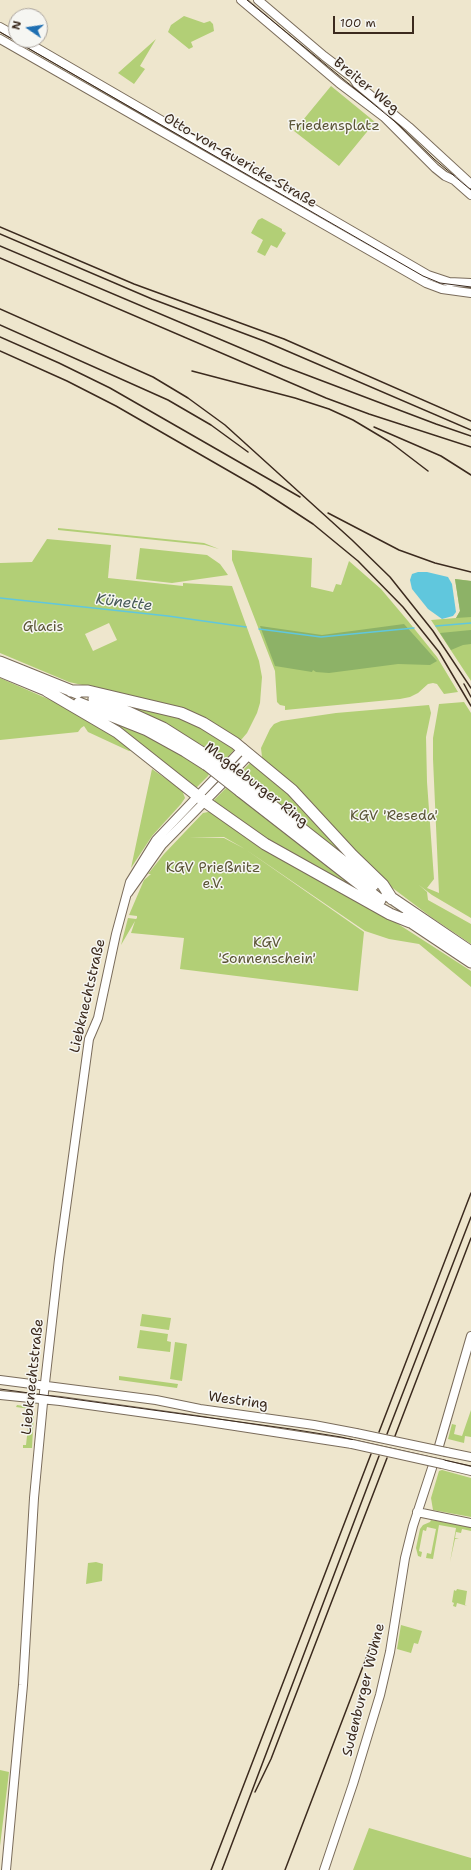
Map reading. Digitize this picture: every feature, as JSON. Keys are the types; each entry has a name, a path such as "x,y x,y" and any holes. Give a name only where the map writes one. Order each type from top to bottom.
{"highway":[{"name":"Magdeburger Ring","path":"0,662 141,718 180,738 243,788 392,899 471,952"},
{"name":"Magdeburger Ring","path":"0,671 47,691 136,725 210,762"},
{"path":"71,690 88,691 181,713 203,723 246,751 292,790 355,859 383,885 392,899"},
{"path":"47,691 116,732 201,799 265,844 390,914 410,922"},
{"name":"Magdeburger Ring","path":"243,788 329,862 410,922 471,962"}],"street":[{"name":"Breiter Weg","path":"241,0 340,83 384,117 438,170 454,180 471,195"},
{"name":"Breiter Weg","path":"258,0 324,56 353,78 357,84 409,127 471,184"},
{"name":"Otto-von-Guericke-Straße","path":"0,39 426,283 442,290 471,293"},
{"name":"Otto-von-Guericke-Straße","path":"37,48 428,275 449,282 471,283"},
{"path":"227,765 246,751"},
{"path":"234,771 246,751"},
{"name":"Liebknechtstraße","path":"201,799 216,777"},
{"name":"Liebknechtstraße","path":"6,1870 23,1685 34,1498 44,1386 59,1259 89,1039 98,1018 118,924 128,894 130,882 152,846 201,799 223,783"},
{"path":"439,1446 471,1336"},
{"name":"Westring","path":"0,1380 161,1401 200,1409 314,1425 471,1457"},
{"name":"Westring","path":"0,1395 285,1432 352,1444 471,1471"},
{"name":"Sudenburger Wuhne","path":"324,1870 353,1784 380,1695 390,1652 405,1558 417,1512 432,1468"},
{"path":"417,1512 471,1523"}],"green space":[{"path":"184,16 204,23 210,21 213,24 214,31 191,42 193,47 189,49 168,32 171,25"},
{"path":"156,39 140,66 145,69 134,84 118,73"},
{"name":"Friedensplatz","path":"331,86 375,122 339,166 294,131"},
{"path":"262,218 282,229 282,231 286,233 277,248 271,245 265,256 257,252 263,240 251,233 258,220"},
{"path":"58,528 204,543 219,549 205,545 58,530"},
{"name":"Glacis","path":"47,539 111,545 108,578 183,586 183,583 232,586 259,661 262,677 260,703 257,713 247,733 241,740 135,697 69,682 0,653 0,563 32,562","holes":["109,623 117,640 93,651 85,634"]},
{"path":"140,548 207,555 220,564 228,575 172,583 136,579"},
{"path":"232,550 312,558 311,587 333,592 336,584 341,585 349,561 381,589 408,621 437,657 458,692 444,694 437,684 433,683 428,684 418,693 410,697 400,699 285,710 285,706 280,705 277,702 275,671 232,560"},
{"path":"455,579 471,581 471,681 431,620 456,618 460,611"},
{"path":"455,579 471,581 471,617 456,618 460,611"},
{"path":"404,624 437,661 430,665 398,664 329,673 275,666 260,626 322,635"},
{"path":"471,630 471,644 463,645 451,650 440,633"},
{"path":"0,678 71,709 136,750 129,751 88,732 84,726 78,732 0,740"},
{"name":"KGV 'Reseda'","path":"464,702 471,713 471,918 432,895 419,885 427,892 428,900 471,924 471,944 431,917 390,886 346,845 260,758 262,757 261,748 270,729 274,724 281,721 336,713 429,705 431,713 426,737 427,782 434,879 427,888 439,893 433,738 439,704"},
{"path":"117,703 188,720 234,747 234,750 224,761 202,745"},
{"path":"92,711 147,734 204,769 209,774 208,776 196,788"},
{"path":"250,763 285,788 355,866 240,773"},
{"path":"152,769 182,790 185,798 152,836 131,868"},
{"path":"227,787 359,890 277,845 213,804 215,802 214,800"},
{"path":"203,813 216,813 364,902 471,971 471,987 419,944 389,939 365,931 245,849 364,932 358,991 180,969 184,938 131,933 135,921 121,945 128,918 137,918 137,916 129,915 144,880 151,874 148,874 164,854","holes":["189,837 224,837 245,849 224,838"]},
{"path":"142,1314 171,1318 169,1330 140,1326"},
{"path":"140,1330 168,1334 167,1341 171,1342 170,1352 137,1348"},
{"path":"175,1342 187,1344 182,1381 170,1379"},
{"path":"119,1376 178,1384 177,1388 119,1380"},
{"path":"17,1405 30,1407 34,1411 32,1448 23,1448 23,1445 26,1445 30,1409 16,1407"},
{"path":"471,1410 471,1437 465,1436 464,1443 448,1439 452,1424 456,1425 454,1434 462,1436"},
{"path":"442,1470 471,1478 471,1517 433,1510 431,1498 439,1471"},
{"path":"431,1520 471,1527 471,1531 462,1529 461,1533 456,1532 455,1538 459,1539 455,1539 450,1562 456,1528 439,1525 433,1559 426,1558 427,1553 431,1554 436,1529 427,1527 426,1531 423,1530 419,1551 422,1552 421,1557 418,1556 416,1548 420,1529"},
{"path":"96,1562 103,1564 102,1581 86,1584 88,1563"},
{"path":"457,1589 467,1591 465,1605 467,1606 457,1603 456,1607 453,1606 454,1603 452,1602 454,1590 456,1591"},
{"path":"401,1625 422,1631 418,1644 414,1643 411,1653 397,1649"},
{"path":"0,1770 9,1772 0,1846"},
{"path":"369,1828 471,1858 471,1870 353,1870"}],"water":[{"path":"427,572 448,577 452,584 456,612 453,616 442,619 428,609 412,589 410,580 412,574"}],"waterway":[{"name":"Künette","path":"0,598 168,616 246,627"},
{"name":"Künette","path":"436,626 471,623"},
{"name":"Künette","path":"259,629 321,637 414,628"}],"tram line":[{"path":"247,0 399,125 434,159 471,190"},
{"path":"0,32 423,276 440,283 471,287"},
{"path":"0,1389 341,1437 471,1466"}],"railway":[{"path":"0,227 134,284 284,339 471,421"},
{"path":"0,234 152,299 264,341 471,430"},
{"path":"0,246 283,366 471,436"},
{"path":"0,258 326,398 369,414 471,447"},
{"path":"0,309 153,377 188,398 225,425 352,540 390,577 433,631 471,688"},
{"path":"0,325 168,400 211,425 248,452"},
{"path":"0,337 59,363 110,388 300,497"},
{"path":"0,351 67,381 116,406 255,486 313,524 358,561 403,607 439,652 471,706"},
{"path":"192,371 295,398 329,409 353,420 390,442 428,471"},
{"path":"374,427 441,456 471,475"},
{"path":"328,513 399,550 435,563 471,572"},
{"path":"464,684 471,697"},
{"path":"379,1432 471,1193"},
{"path":"387,1434 471,1217"},
{"path":"395,1436 471,1238"},
{"path":"211,1870 371,1454"},
{"path":"222,1870 379,1456"},
{"path":"255,1792 271,1759 387,1458"},
{"path":"285,1870 375,1635"}],"park label":[{"name":"KGV Prießnitz e.V.","path":"213,876"},
{"name":"KGV 'Sonnenschein'","path":"267,952"}]}
